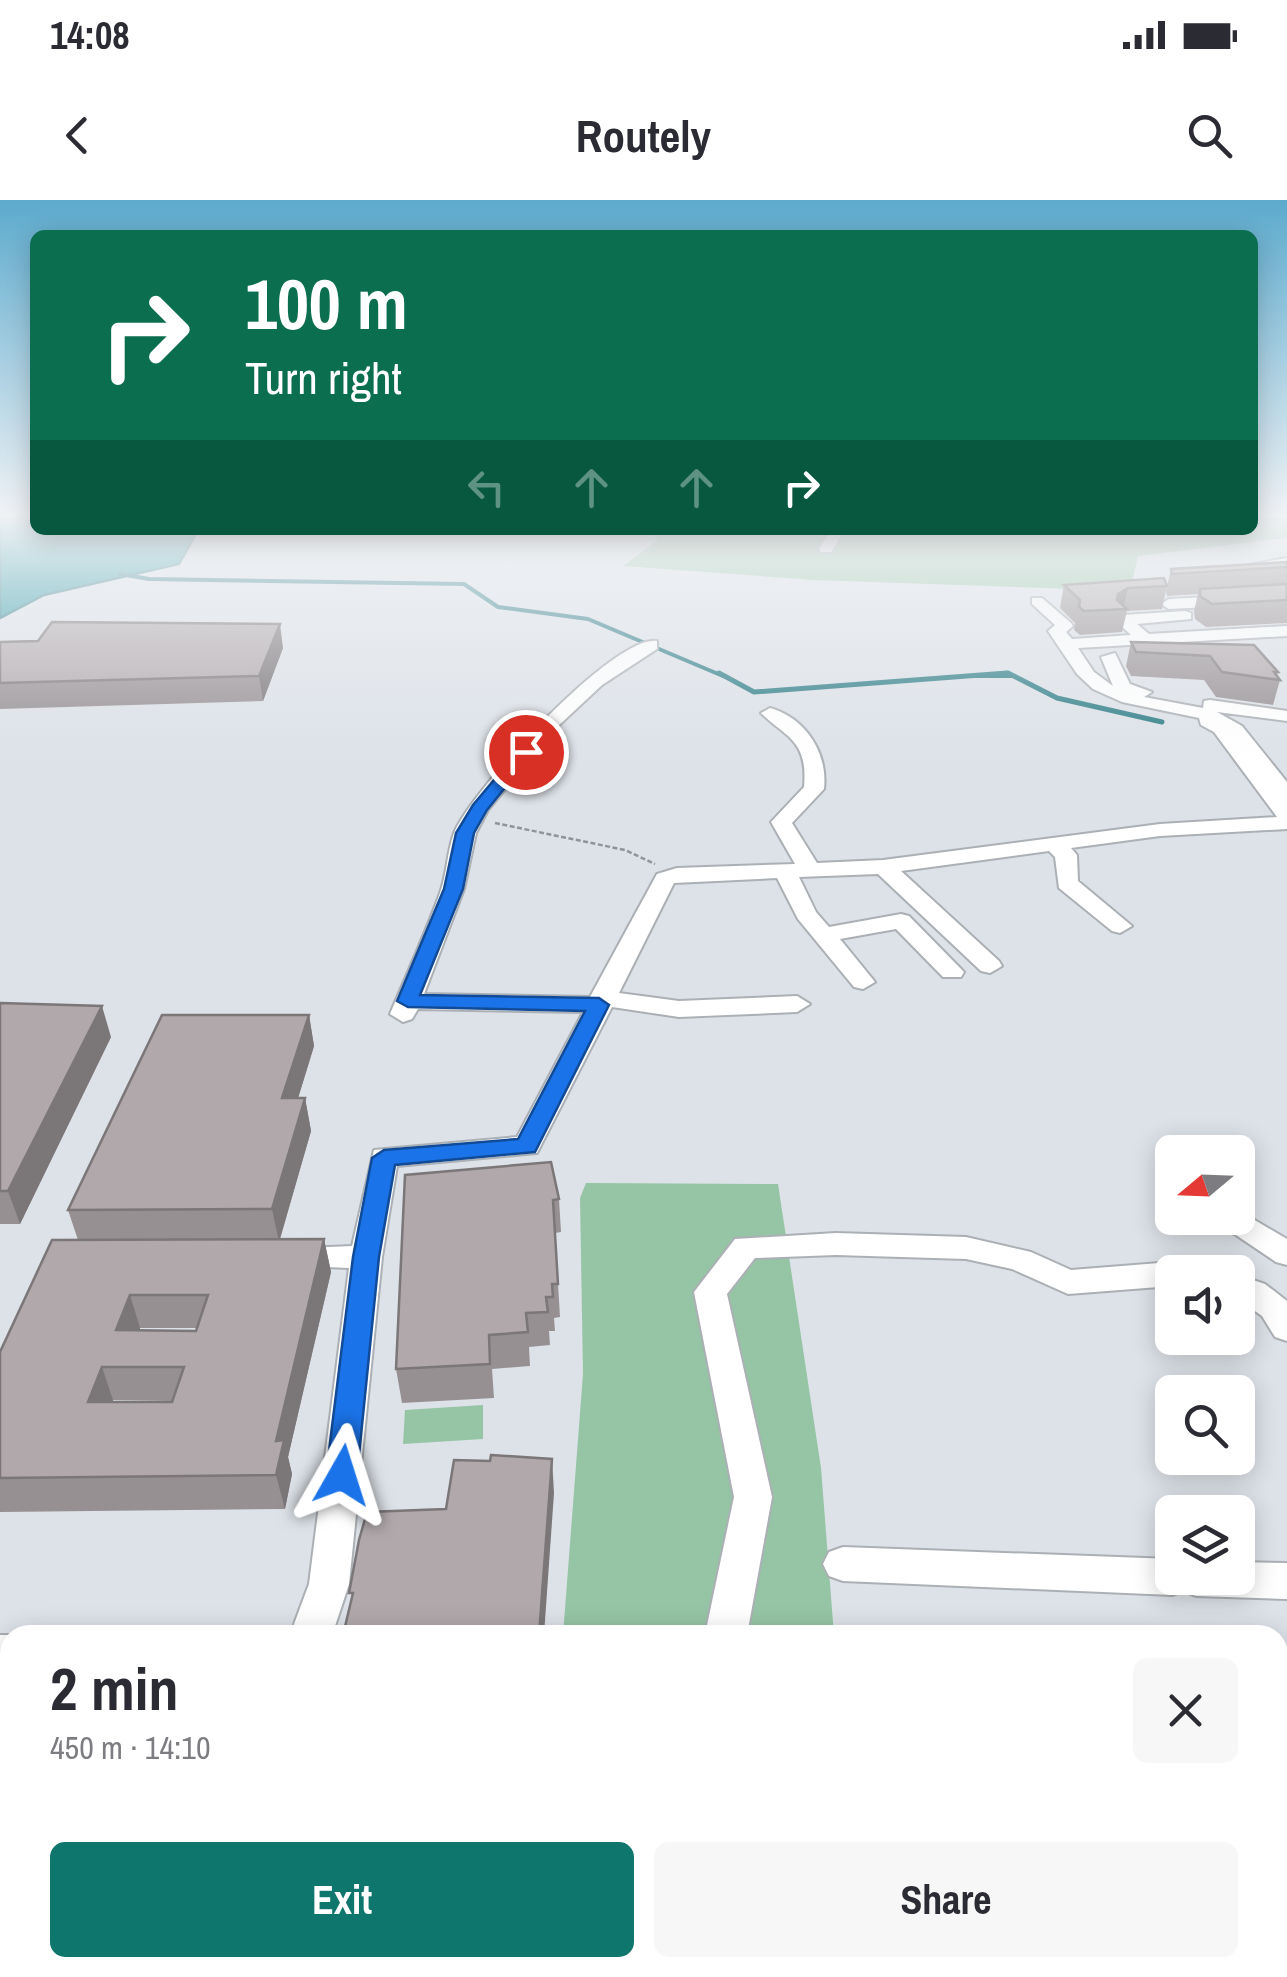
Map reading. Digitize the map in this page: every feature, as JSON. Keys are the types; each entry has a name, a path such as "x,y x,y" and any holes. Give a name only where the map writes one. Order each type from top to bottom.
{"street":[{"path":"1057,600 1037,601 1064,626 1056,631 1074,650 1085,672 1103,689 1208,714 1235,730 1287,795"},
{"path":"1145,639 1123,620 1172,607 1280,602"},
{"path":"1172,607 1210,636"},
{"path":"1074,650 1145,639 1287,631"},
{"path":"651,645 596,681 549,724 473,819 465,833 453,889 405,1008 600,1002 680,1008 798,1004"},
{"path":"1074,650 1109,657 1162,658"},
{"path":"1109,657 1123,688 1262,716 1286,711"},
{"path":"770,714 790,724 804,738 816,780 814,789 782,822 806,914 863,982"},
{"path":"1208,714 1208,721 1221,728 1287,820"},
{"path":"1287,760 1281,760 1287,771"},
{"path":"315,1625 329,1584 366,1257 384,1158 527,1146 664,879 796,868 883,867 1052,842 1287,820"},
{"path":"1052,842 1066,855 1067,883 1120,926"},
{"path":"883,867 990,966"},
{"path":"824,935 902,921 952,972"},
{"path":"1255,1233 1287,1258 1255,1284"},
{"path":"728,1625 753,1498 710,1292 746,1246 966,1248 1020,1260 1068,1282 1155,1275"},
{"path":"268,1257 366,1257"},
{"path":"1255,1296 1283,1318 1287,1328"},
{"path":"843,1564 1155,1575"},
{"path":"1255,1580 1287,1581"}],"path":[{"path":"473,819 624,850 677,875"}],"green space":[{"path":"586,1183 778,1184 821,1468 833,1625 564,1625 583,1374 580,1198"},
{"path":"483,1405 483,1439 403,1444 405,1410"}],"water":[{"path":"0,596 42,596 0,618"}],"building":[{"path":"1076,596 1118,596 1127,609 1084,611 1079,607"},
{"path":"1200,596 1287,596 1287,600 1212,604"},
{"path":"52,622 280,624 259,676 0,683 0,642 38,641"},
{"path":"1131,642 1254,645 1278,672 1274,672 1280,680 1222,672 1210,656 1136,652"},
{"path":"0,1003 102,1006 8,1191 0,1191"},
{"path":"162,1015 309,1015 282,1098 305,1098 272,1209 68,1210"},
{"path":"551,1162 559,1199 553,1200 558,1284 552,1284 553,1297 546,1297 548,1312 526,1313 528,1332 489,1335 490,1364 396,1369 405,1175"},
{"path":"324,1239 276,1441 284,1440 276,1475 0,1478 0,1352 52,1240","holes":["130,1295 208,1295 196,1331 116,1330","102,1367 184,1367 172,1402 88,1402"]},
{"path":"491,1455 552,1459 540,1625 345,1625 367,1512 446,1509 454,1460 490,1461"}],"waterway":[{"path":"482,596 498,607 588,619 723,676"},
{"path":"719,673 754,692 1007,673"},
{"path":"1008,673 1057,698 1162,722"},
{"path":"973,676 1013,676"}],"route":[{"path":"342,1475 366,1257 384,1158 527,1146 599,1005 408,1001 453,889 465,833 480,808 526,752"}]}
